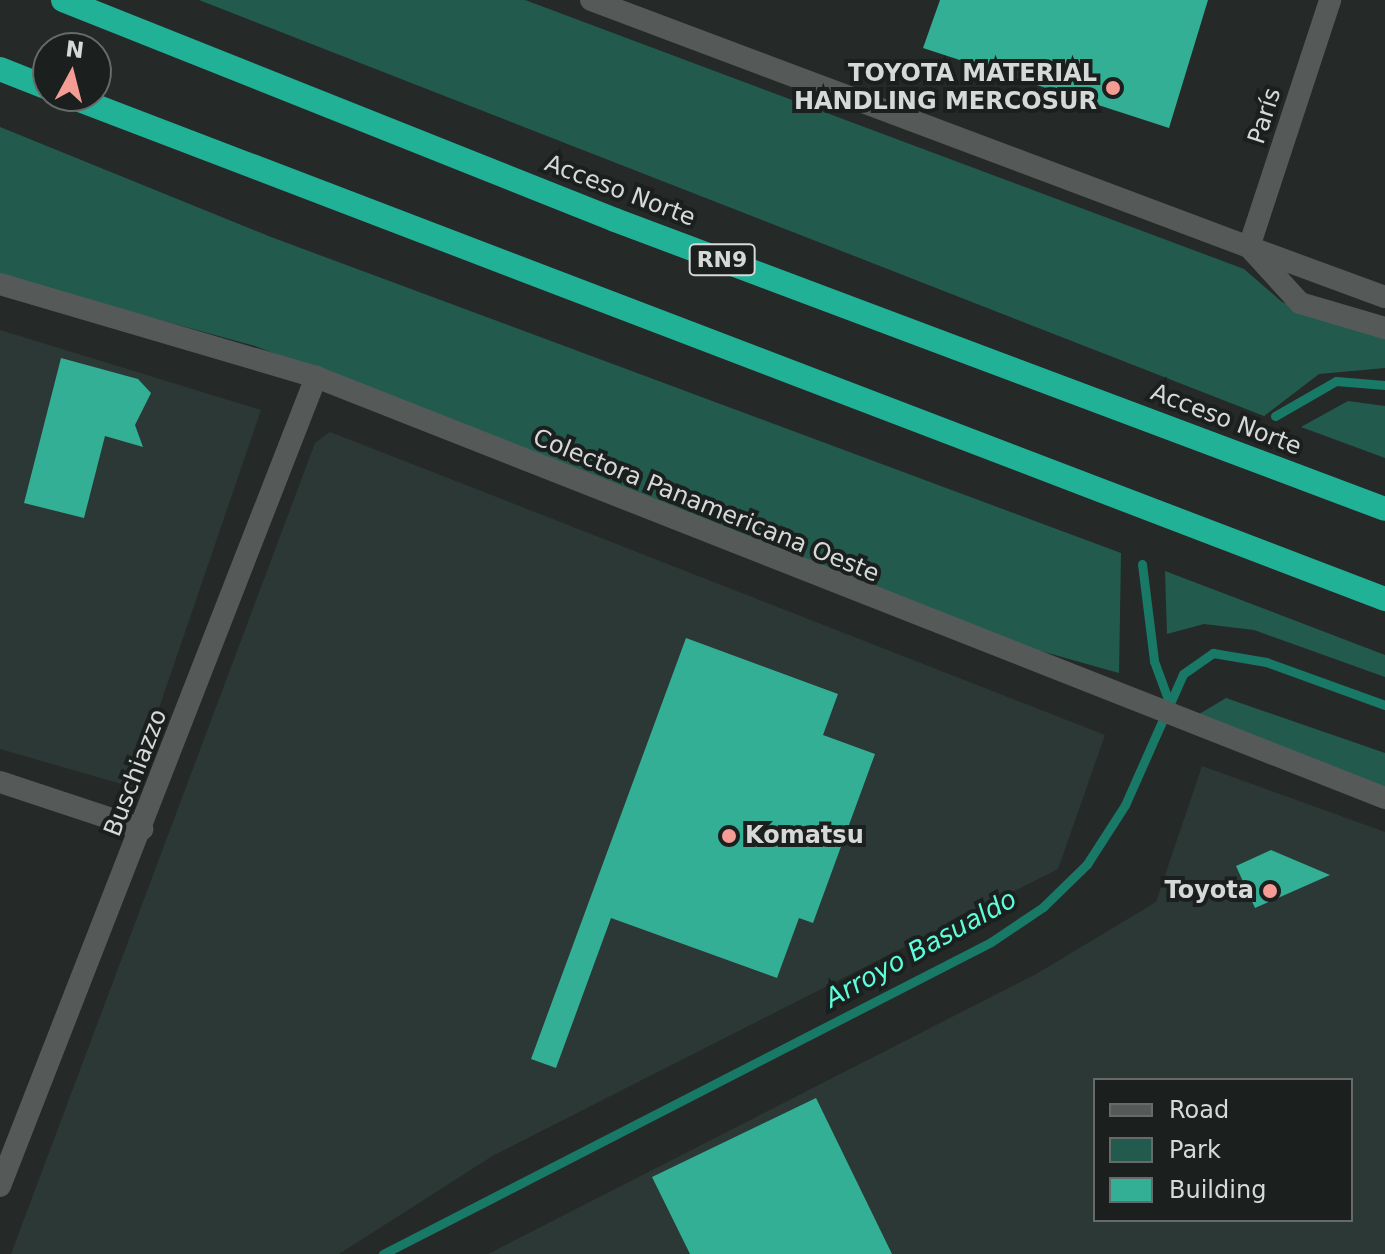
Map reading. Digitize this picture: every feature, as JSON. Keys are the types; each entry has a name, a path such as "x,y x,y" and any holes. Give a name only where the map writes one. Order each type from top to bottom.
{"highway":[{"name":"Acceso Norte","path":"63,0 615,220 1385,509"},
{"path":"0,69 32,82"},
{"path":"111,112 1385,599"}],"street":[{"path":"591,0 1385,297"},
{"name":"París","path":"1249,247 1330,0"},
{"path":"1249,247 1300,303 1385,328"},
{"name":"Colectora Panamericana Oeste","path":"0,284 316,377 1088,687 1385,798"},
{"name":"Buschiazzo","path":"0,1186 316,377"},
{"path":"0,782 142,829"}],"shaded area":[{"path":"0,330 261,410 132,787 0,749"},
{"path":"330,432 1105,735 1058,869 494,1155 339,1254 11,1254 315,443"},
{"path":"1202,766 1385,832 1385,1254 488,1254 1038,973 1156,902"}],"green space":[{"path":"199,0 525,0 1244,269 1282,302 1385,339 1385,368 1319,374 1264,416"},
{"path":"0,127 271,237 1121,553 1119,673 995,638 255,346 0,276"},
{"path":"1348,401 1385,406 1385,458 1301,427"},
{"path":"1165,571 1385,655 1385,677 1254,630 1204,624 1167,634"},
{"path":"1226,698 1385,753 1385,787 1196,716"}],"building":[{"name":"TOYOTA MATERIAL HANDLING MERCOSUR","path":"940,0 1208,0 1169,128 923,48"},
{"path":"61,358 138,379 151,393 135,425 143,447 105,436 84,518 24,503"},
{"name":"Komatsu","path":"686,638 838,694 823,735 875,754 813,923 799,918 777,978 611,918 556,1068 531,1059"},
{"name":"Toyota","path":"1271,850 1330,875 1255,908 1236,866"},
{"path":"816,1098 892,1254 690,1254 652,1177"}],"waterway":[{"path":"1275,416 1336,381 1385,385"},
{"path":"1142,564 1154,661 1169,702"},
{"name":"Arroyo Basualdo","path":"383,1254 991,942 1043,907 1087,864 1125,805 1183,674 1213,653 1266,662 1385,705"}],"place":[{"name":"TOYOTA MATERIAL HANDLING MERCOSUR","path":"1113,88"},
{"name":"Komatsu","path":"729,836"},
{"name":"Toyota","path":"1270,891"}]}
